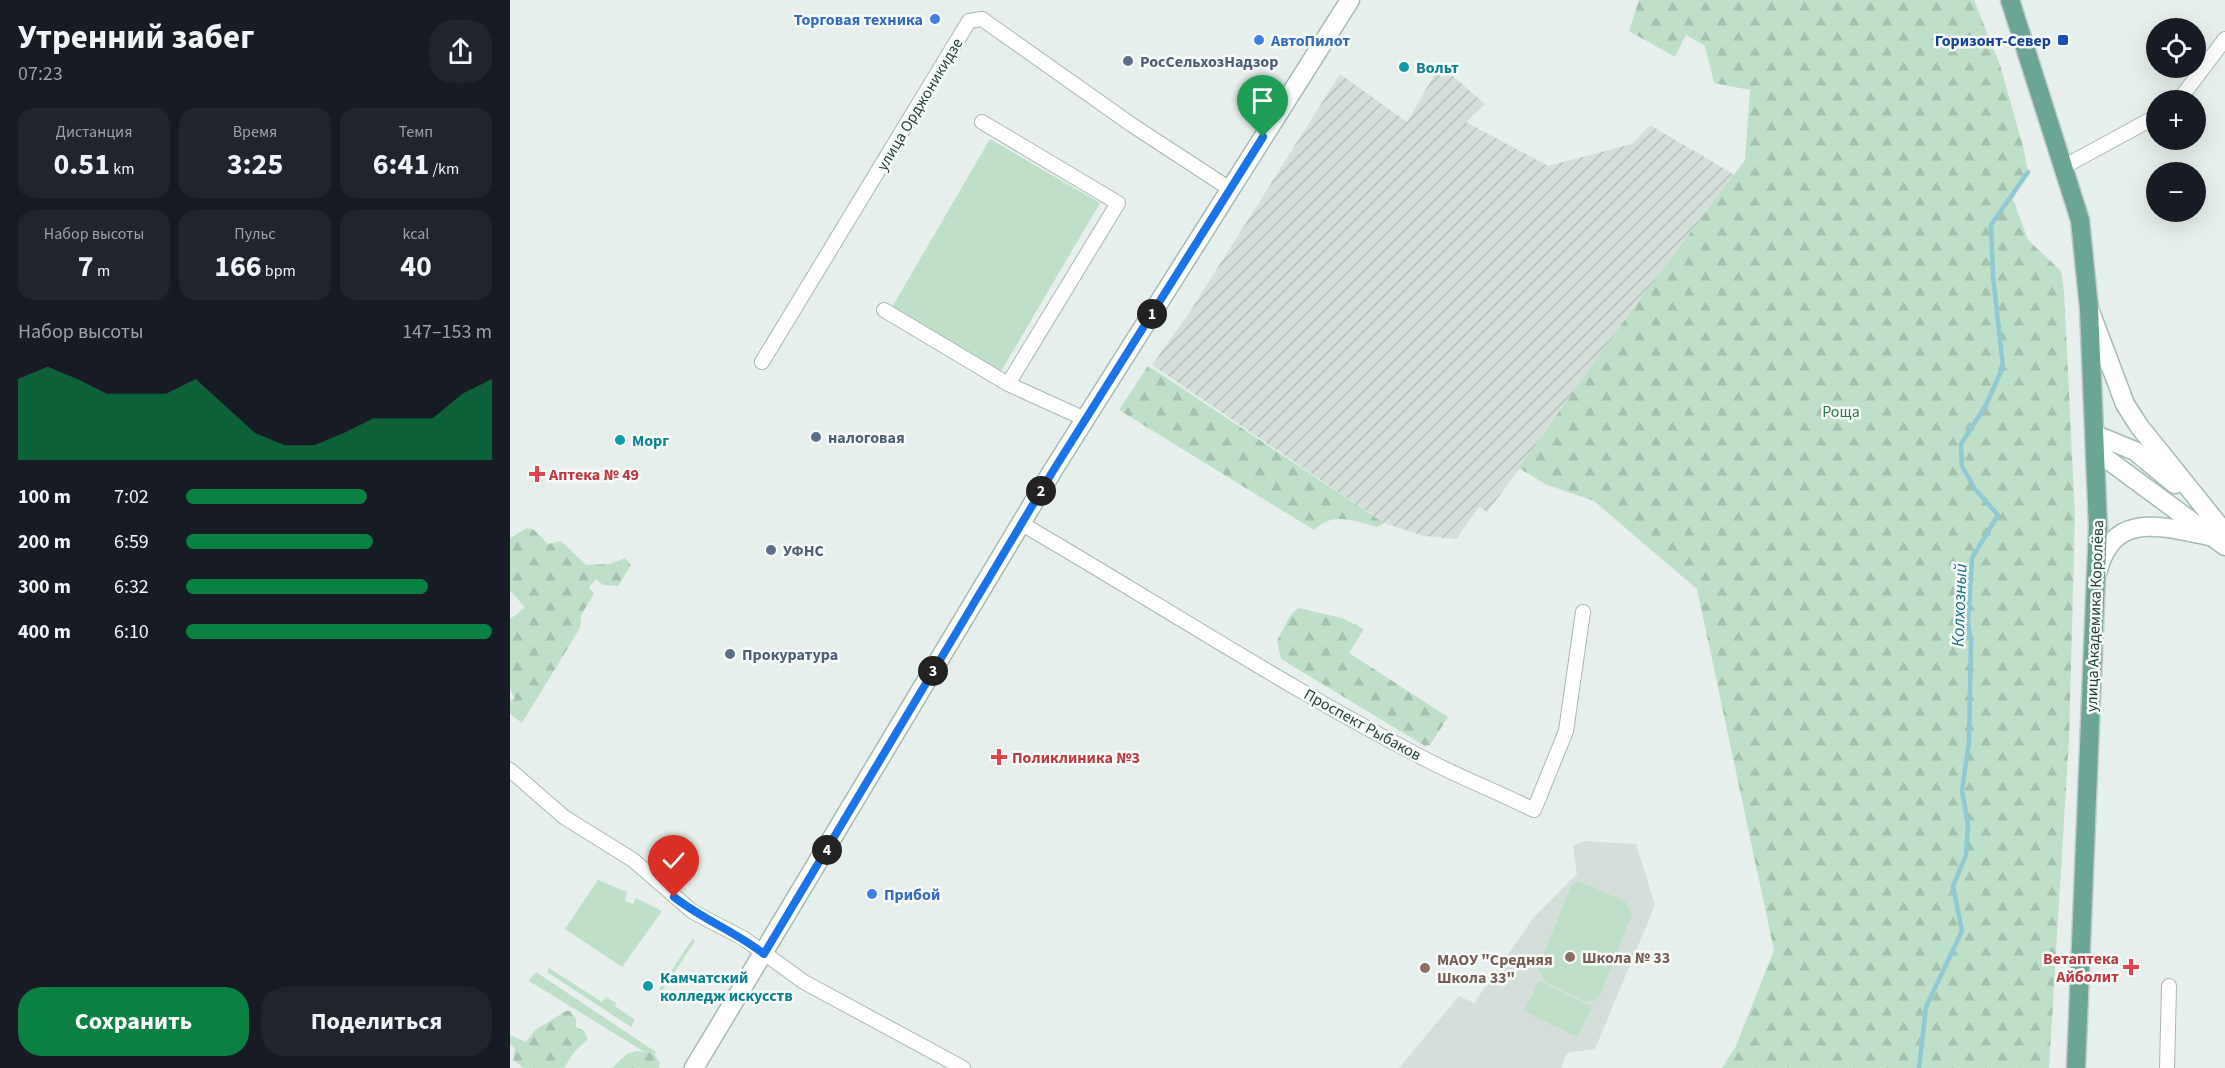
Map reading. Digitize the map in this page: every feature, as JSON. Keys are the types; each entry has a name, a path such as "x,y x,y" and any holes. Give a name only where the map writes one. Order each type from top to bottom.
{"main road":[{"path":"694,1068 1085,419 1350,0"},
{"name":"улица Академика Королёва","path":"2010,0 2080,220 2089,308 2096,443 2097,575 2076,1068"},
{"path":"2089,308 2126,404 2139,426 2208,513 2221,539"},
{"path":"2096,443 2135,451 2208,513"},
{"path":"2096,443 2221,539"},
{"path":"2097,575 2102,554 2114,538 2126,530 2155,526 2221,539"}],"street":[{"name":"улица Орджоникидзе","path":"762,362 969,21 982,19 1132,125 1230,189"},
{"path":"2187,90 2225,39"},
{"path":"982,122 1118,203 1008,384"},
{"path":"2064,166 2146,122"},
{"path":"884,310 1008,384 1085,419"},
{"name":"Проспект Рыбаков","path":"1022,524 1170,610 1253,663 1412,751 1534,810 1566,731 1583,612"},
{"path":"510,770 564,817 633,860 683,905 743,938 804,982 963,1068"},
{"path":"2167,1068 2169,986"}],"shaded area":[{"path":"1440,65 1485,104 1466,122 1548,166 1632,144 1650,125 1740,178 1487,512 1479,507 1456,539 1424,536 1384,523 1152,365 1191,310 1340,74 1407,122"},
{"name":"Школа № 33","path":"1584,841 1636,844 1655,905 1595,1049 1567,1053 1561,1068 1399,1068 1459,996 1474,1003 1534,917 1577,874 1573,846"}],"green space":[{"name":"Роща","path":"1639,0 1974,0 2000,65 2028,172 2013,199 2028,240 2061,271 2064,291 2075,516 2069,738 2049,1068 1722,1068 1736,1046 1774,950 1697,589 1594,501 1545,484 1519,468 1618,329 1745,160 1750,90 1714,83 1705,46 1686,35 1675,57 1629,31"},
{"path":"990,139 1100,203 1000,373 891,309"},
{"path":"1148,366 1384,523 1377,527 1352,520 1336,519 1321,524 1314,530 1119,410"},
{"path":"527,528 534,530 548,544 561,541 586,565 610,564 625,558 631,565 618,586 603,585 596,579 589,587 594,594 581,615 580,628 522,723 510,714 510,700 515,699 510,689 510,619 525,608 512,592 510,593 510,538"},
{"path":"1298,608 1342,618 1364,629 1349,653 1448,717 1430,745 1425,746 1281,659 1277,641 1290,616"},
{"path":"598,880 627,892 625,901 633,904 636,898 662,911 622,967 565,929"},
{"path":"1577,881 1625,901 1632,914 1600,995 1597,999 1587,1002 1545,982 1538,968 1570,888"},
{"path":"693,938 695,941 662,991 659,989"},
{"path":"549,968 602,1002 606,997 616,1003 615,1006 635,1020 631,1027 547,972"},
{"path":"536,972 656,1052 653,1057 529,981"},
{"path":"1539,981 1592,1007 1577,1037 1524,1011"},
{"path":"566,1011 570,1011 576,1019 576,1027 584,1031 588,1039 575,1051 564,1068 524,1068 513,1060 515,1048 510,1044 510,1035 526,1042 535,1030"},
{"path":"637,1051 654,1054 660,1063 659,1068 612,1068 627,1054"}],"waterway":[{"name":"Колхозный","path":"1919,1068 1926,1007 1962,931 1953,886 1966,855 1968,824 1962,791 1969,742 1971,641 1968,623 1972,558 1998,515 1975,489 1962,466 1961,444 1986,405 2003,367 1993,276 1991,225 2028,172"}],"place":[{"name":"Торговая техника","path":"935,19"},
{"name":"АвтоПилот","path":"1259,40"},
{"name":"Горизонт-Север","path":"2063,40"},
{"name":"РосСельхозНадзор","path":"1128,61"},
{"name":"Вольт","path":"1404,67"},
{"name":"налоговая","path":"816,437"},
{"name":"Морг","path":"620,440"},
{"name":"Аптека № 49","path":"537,474"},
{"name":"УФНС","path":"771,550"},
{"name":"Прокуратура","path":"730,654"},
{"name":"Поликлиника №3","path":"999,757"},
{"name":"Прибой","path":"872,894"},
{"name":"Школа № 33","path":"1570,957"},
{"name":"Ветаптека Айболит","path":"2131,967"},
{"name":"МАОУ \"Средняя Школа 33\"","path":"1425,968"},
{"name":"Камчатский колледж искусств","path":"648,986"}],"route":[{"path":"674,897 697,914 743,938 764,954 1053,471 1263,137"}]}
